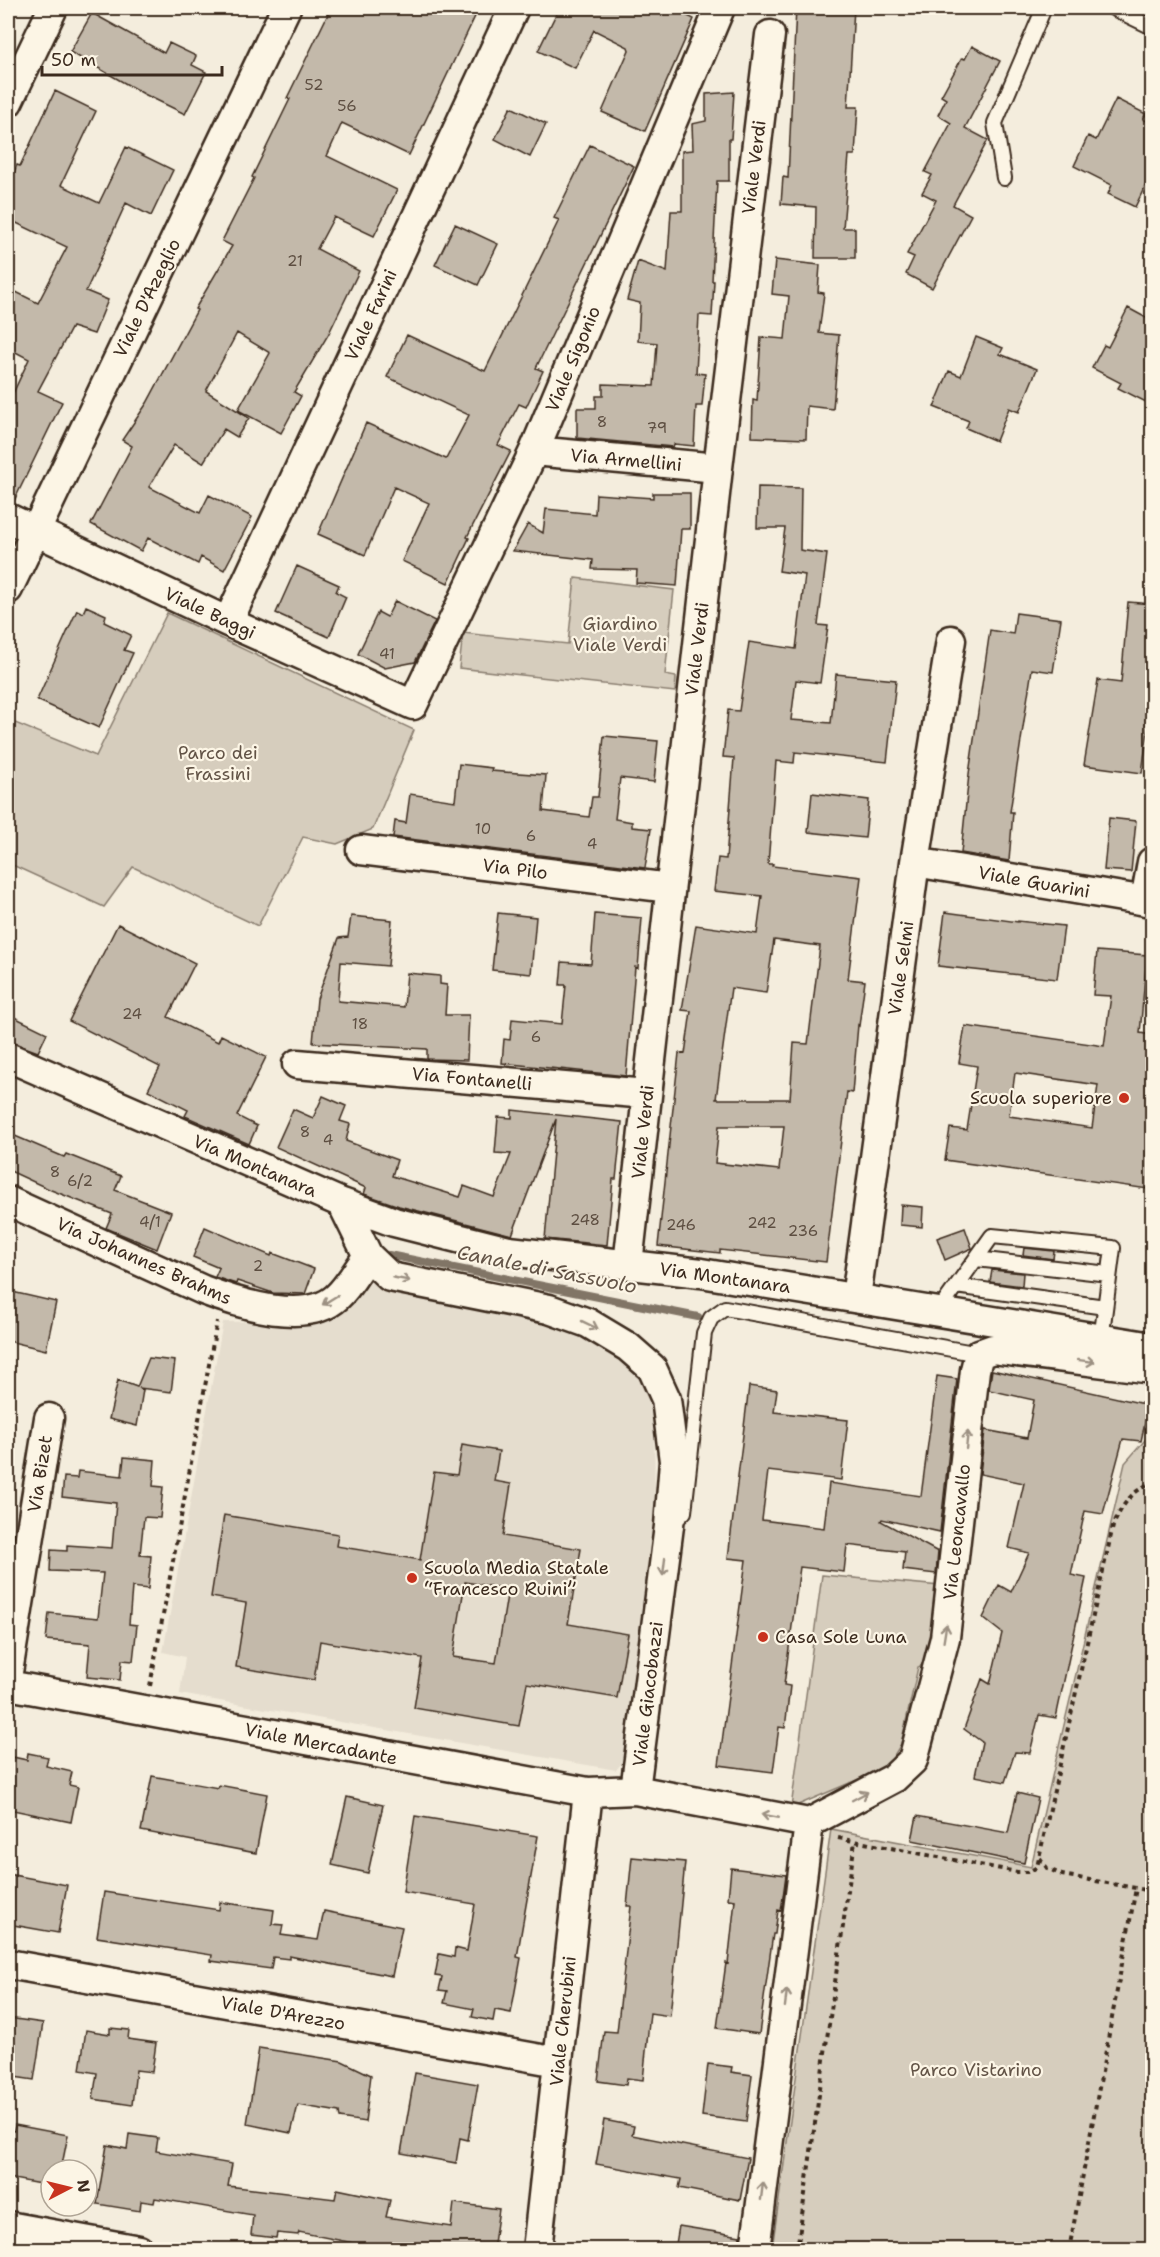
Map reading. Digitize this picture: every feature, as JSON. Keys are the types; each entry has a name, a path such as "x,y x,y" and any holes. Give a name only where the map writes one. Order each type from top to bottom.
{"street":[{"path":"8,102 53,8"},
{"name":"Viale D'Azeglio","path":"8,589 286,8"},
{"name":"Viale Farini","path":"228,622 514,8"},
{"name":"Viale Sigonio","path":"413,705 534,451 720,8"},
{"name":"Viale Verdi","path":"628,1264 718,468 770,35"},
{"name":"Via Armellini","path":"534,451 718,468"},
{"name":"Viale Baggi","path":"8,518 228,622 413,705"},
{"name":"Viale Selmi","path":"856,1298 915,862 951,640"},
{"name":"Via Pilo","path":"361,850 670,888"},
{"name":"Viale Guarini","path":"915,862 1149,901"},
{"path":"1149,901 1152,862"},
{"name":"Via Montanara","path":"8,1057 342,1203 394,1222 509,1251 700,1273 1152,1347"},
{"name":"Via Fontanelli","path":"297,1064 647,1094"},
{"name":"Via Johannes Brahms","path":"8,1201 221,1297 291,1311 317,1307 336,1298 368,1256"},
{"name":"Viale Giacobazzi","path":"342,1203 368,1256 390,1277 549,1309 588,1323 628,1347 652,1368 666,1399 674,1461 669,1526 635,1790 820,1830"},
{"path":"980,1354 993,1349 1152,1369"},
{"name":"Via Leoncavallo","path":"820,1830 894,1778 913,1760 945,1638 975,1370 980,1354"},
{"name":"Via Bizet","path":"8,1672 49,1418"},
{"name":"Viale Mercadante","path":"8,1685 588,1792 635,1790"},
{"name":"Viale Cherubini","path":"537,2250 588,1792"},
{"path":"755,2250 820,1830"},
{"name":"Viale D'Arezzo","path":"8,1964 558,2062"},
{"path":"8,2226 131,2249"}],"lane":[{"path":"1004,178 995,123 1044,8"},
{"path":"1113,8 1152,27"},
{"path":"938,1312 992,1236 1113,1248 1101,1340"},
{"path":"976,1259 1109,1274"},
{"path":"956,1286 1105,1307"},
{"path":"669,1526 684,1512 704,1333 711,1318 725,1308 980,1354"}],"path":[{"path":"145,1711 221,1297"},
{"path":"820,1830 855,1841 1017,1872 1029,1872 1037,1867 1113,1526 1120,1508 1129,1496 1152,1483"},
{"path":"797,2250 855,1841"},
{"path":"1040,1858 1047,1868 1062,1875 1152,1891"},
{"path":"1069,2250 1136,1888"}],"shaded area":[{"name":"Scuola Media Statale “Francesco Ruini”","path":"373,1281 535,1318 585,1334 640,1373 648,1392 654,1426 655,1503 630,1753 616,1770 180,1694 185,1657 163,1652 223,1322 333,1320"}],"green space":[{"name":"Giardino Viale Verdi","path":"575,578 674,590 665,675 676,677 675,692 459,668 463,633 568,644"},
{"name":"Parco dei Frassini","path":"167,613 414,730 373,829 337,844 303,837 258,926 133,867 104,907 8,863 8,720 96,756"},
{"name":"Parco Vistarino","path":"1152,1432 1152,2249 772,2249 831,1829 1031,1867 1125,1463"},
{"path":"822,1575 940,1586 931,1661 918,1667 901,1744 887,1767 791,1808"}],"building":[{"path":"331,8 479,8 409,155 342,123 327,156 397,190 374,236 334,217 317,249 359,271 328,335 294,392 301,396 281,433 238,410 270,353 237,333 206,391 249,418 237,437 224,429 203,463 174,445 149,487 200,513 209,495 252,517 224,570 201,557 198,564 148,538 141,551 91,524 132,446 122,440 147,403 197,310 195,309 232,246 222,241 254,178 252,177 290,99 287,98"},
{"path":"559,8 671,8 694,19 645,131 602,112 629,50 628,47 594,30 575,68 538,51"},
{"path":"796,8 854,8 848,107 858,107 855,155 849,155 843,228 855,228 855,258 815,258 816,207 781,204 783,177 788,178"},
{"path":"92,13 164,53 169,43 196,56 192,65 206,72 185,114 144,94 70,52"},
{"path":"972,46 1000,61 965,128 988,140 953,205 971,215 932,288 906,274 914,257 907,254 936,200 922,193 932,175 925,172 951,123 938,115 946,99 941,96 962,58 965,59"},
{"path":"55,91 96,111 61,185 99,203 126,147 173,170 151,216 126,203 86,291 108,300 94,334 72,327 38,391 62,402 13,503 8,502 8,404 29,359 8,348 8,288 38,303 67,247 8,219 8,185 17,165 20,166"},
{"path":"734,92 731,139 729,139 729,181 717,181 712,316 699,315 696,373 705,374 702,406 696,406 694,446 674,444 673,447 577,438 577,408 596,408 596,396 603,396 603,384 654,386 657,343 638,341 640,303 627,300 638,261 667,272 671,211 682,211 682,151 693,150 692,124 706,121 706,94"},
{"path":"1116,99 1146,114 1143,119 1152,124 1152,172 1135,207 1108,194 1112,185 1074,166 1088,136 1096,140"},
{"path":"511,107 546,124 530,157 495,139"},
{"path":"590,145 634,166 536,368 543,371 526,407 519,404 498,445 511,451 467,537 469,538 448,583 402,561 429,503 394,487 365,555 318,534 366,423 446,459 469,415 387,377 407,335 485,371 559,220 554,218"},
{"path":"455,224 498,244 478,285 435,265"},
{"path":"775,260 820,265 818,292 824,293 819,333 839,335 833,409 807,406 806,439 752,437 753,400 757,401 761,337 785,339 789,296 772,294"},
{"path":"1128,308 1152,321 1152,405 1118,388 1121,383 1092,368 1104,345 1108,347"},
{"path":"976,337 1003,348 1000,354 1037,369 1019,412 1009,408 996,441 966,428 969,421 934,407 949,371 961,376"},
{"path":"758,487 801,488 800,550 827,554 818,625 828,626 820,683 796,680 791,720 831,723 836,674 896,680 887,762 795,752 794,763 776,761 768,864 861,877 848,979 865,981 858,1025 852,1093 847,1092 826,1262 720,1250 720,1253 658,1246 679,1053 685,1054 691,1011 682,1010 696,925 757,934 762,896 714,891 718,858 726,859 734,758 723,757 728,710 739,711 749,642 796,649 805,575 779,571 785,528 757,528","holes":["774,940 820,946 808,1044 794,1043 790,1099 716,1099 731,988 766,993","719,1126 784,1126 779,1170 715,1163"]},
{"path":"653,493 690,493 690,529 681,529 677,586 636,583 637,570 592,569 593,560 513,551 528,524 543,533 546,509 595,514 596,494 653,498"},
{"path":"297,566 339,585 336,592 346,597 329,637 276,613"},
{"path":"395,601 435,621 415,662 385,668 358,654 378,612 387,617"},
{"path":"1128,602 1152,604 1152,699 1142,773 1084,765 1098,680 1121,683"},
{"path":"86,606 106,615 104,622 131,635 124,650 133,653 99,728 37,700 77,610 83,613"},
{"path":"1016,613 1061,619 1053,672 1032,669 1010,812 1013,812 1009,861 961,853 969,774 990,630 1013,634"},
{"path":"604,736 658,741 654,782 620,778 615,819 632,822 632,827 651,829 645,868 393,837 395,821 406,823 410,794 455,801 459,764 492,768 491,771 546,775 543,811 589,817 592,797 598,797"},
{"path":"812,793 869,800 865,838 808,832"},
{"path":"1109,818 1136,821 1131,872 1104,870"},
{"path":"945,912 1064,926 1057,979 938,966"},
{"path":"498,913 536,917 531,974 492,970"},
{"path":"595,914 642,918 638,968 635,967 626,1076 502,1063 504,1039 510,1040 512,1019 562,1024 566,985 560,985 562,962 591,964"},
{"path":"351,916 392,920 388,966 341,962 338,1001 404,1007 407,973 440,976 440,984 447,985 445,1015 469,1015 467,1060 427,1059 427,1049 313,1043 317,999 339,938 348,937"},
{"path":"118,924 195,963 168,1017 218,1042 221,1035 266,1057 237,1116 257,1126 249,1144 185,1116 188,1110 148,1090 160,1067 69,1021"},
{"name":"Scuola superiore","path":"1097,951 1147,955 1140,1033 1152,1035 1152,1160 1148,1189 945,1160 950,1128 967,1130 977,1066 959,1063 965,1026 1104,1046 1111,996 1093,995","holes":["1015,1073 1098,1085 1092,1128 1009,1116"]},
{"path":"8,1014 47,1033 38,1052 8,1041"},
{"path":"323,1096 346,1106 340,1121 350,1124 346,1141 397,1160 392,1176 460,1197 464,1186 494,1197 511,1154 495,1153 498,1117 512,1118 512,1110 622,1122 616,1179 613,1179 607,1245 545,1239 556,1119 512,1235 399,1206 364,1194 366,1188 276,1147 293,1109 313,1118"},
{"path":"8,1133 64,1157 66,1154 121,1176 115,1190 171,1212 157,1249 106,1228 112,1214 8,1170"},
{"path":"901,1205 923,1207 922,1227 900,1225"},
{"path":"205,1227 271,1256 272,1253 314,1269 305,1294 273,1293 237,1281 236,1284 215,1277 219,1268 193,1257"},
{"path":"965,1228 972,1248 945,1260 937,1238"},
{"path":"1024,1248 1054,1251 1053,1259 1023,1255"},
{"path":"992,1270 1023,1273 1022,1286 990,1282"},
{"path":"8,1291 56,1302 46,1350 8,1341"},
{"path":"149,1358 175,1361 171,1392 139,1388 143,1390 137,1426 109,1419 118,1380 137,1387"},
{"path":"992,1370 1149,1405 1141,1441 1123,1439 1103,1514 1085,1511 1071,1575 1086,1578 1056,1718 1039,1715 1030,1753 1015,1752 1005,1782 975,1776 982,1742 964,1729 982,1679 990,1684 1002,1633 983,1618 999,1585 1011,1592 1029,1553 1009,1548 1024,1483 980,1474 985,1430 1027,1438 1034,1400 989,1390"},
{"path":"937,1376 957,1379 940,1532 882,1519 881,1521 938,1552 936,1574 903,1570 905,1552 847,1545 844,1572 800,1567 784,1685 790,1686 785,1728 779,1727 773,1772 719,1765 746,1560 728,1558 749,1386 777,1390 774,1412 848,1420 841,1480 768,1471 762,1520 824,1528 829,1483 921,1496"},
{"path":"462,1445 499,1451 494,1481 511,1484 503,1536 581,1549 568,1624 628,1634 617,1698 527,1683 519,1726 414,1708 422,1658 320,1641 314,1680 236,1667 246,1603 211,1597 224,1515 338,1534 336,1546 420,1560 434,1472 457,1475","holes":["465,1582 508,1589 496,1663 453,1657"]},
{"path":"124,1457 155,1460 153,1486 163,1487 160,1518 144,1517 140,1555 151,1556 148,1589 132,1587 129,1624 137,1625 133,1661 122,1660 120,1680 87,1677 90,1644 46,1640 49,1613 98,1618 103,1573 50,1571 51,1550 67,1551 67,1545 112,1548 116,1503 62,1497 64,1477 77,1478 78,1471 122,1476"},
{"path":"28,1753 48,1757 46,1766 72,1772 69,1785 78,1787 71,1822 8,1809 8,1756 27,1760"},
{"path":"152,1776 267,1794 256,1853 141,1831"},
{"path":"1017,1793 1038,1798 1024,1863 912,1840 917,1816 1008,1833"},
{"path":"347,1797 383,1805 368,1873 332,1865"},
{"path":"415,1816 538,1836 517,1957 521,1958 511,2013 495,2010 493,2021 472,2017 474,2009 444,2003 447,1991 439,1990 442,1977 435,1976 439,1954 454,1957 455,1948 467,1951 475,1904 403,1892"},
{"path":"632,1857 685,1862 670,2016 650,2013 643,2080 627,2078 626,2085 598,2081 604,2031 617,2032 631,1906 627,1906"},
{"path":"731,1868 786,1875 781,1911 778,1910 775,1934 773,1934 759,2034 717,2028 726,1963 728,1964 735,1900 728,1899"},
{"path":"8,1874 67,1885 58,1933 8,1924"},
{"path":"104,1892 219,1910 220,1902 274,1910 272,1924 283,1925 281,1935 318,1940 324,1911 402,1927 392,1976 289,1956 289,1959 273,1957 271,1969 211,1961 212,1955 97,1937"},
{"path":"8,2018 43,2023 34,2080 8,2076"},
{"path":"110,2028 129,2030 128,2039 156,2043 152,2072 136,2070 132,2105 93,2099 97,2073 80,2070 86,2030 110,2034"},
{"path":"259,2048 342,2061 371,2075 365,2122 340,2118 339,2112 298,2105 291,2133 247,2124"},
{"path":"708,2064 732,2067 731,2072 752,2075 746,2122 702,2116"},
{"path":"415,2073 478,2084 468,2140 460,2138 456,2163 401,2153"},
{"path":"604,2120 634,2126 632,2135 748,2158 740,2200 679,2188 681,2179 596,2164"},
{"path":"15,2125 68,2135 63,2158 39,2158 39,2184 8,2178 8,2129 14,2131"},
{"path":"129,2134 158,2138 156,2151 232,2164 228,2186 335,2199 337,2189 390,2200 386,2217 451,2227 454,2203 499,2209 493,2250 388,2250 299,2232 298,2235 277,2233 276,2238 251,2235 253,2215 155,2198 154,2203 141,2201 140,2211 99,2204 107,2145 127,2149"},
{"path":"679,2226 740,2236 739,2250 675,2250"}],"waterway":[{"name":"Canale di Sassuolo","path":"389,1255 698,1317"}],"place":[{"name":"Scuola superiore","path":"1124,1098"},
{"name":"Scuola Media Statale “Francesco Ruini”","path":"412,1578"},
{"name":"Casa Sole Luna","path":"763,1637"}]}
